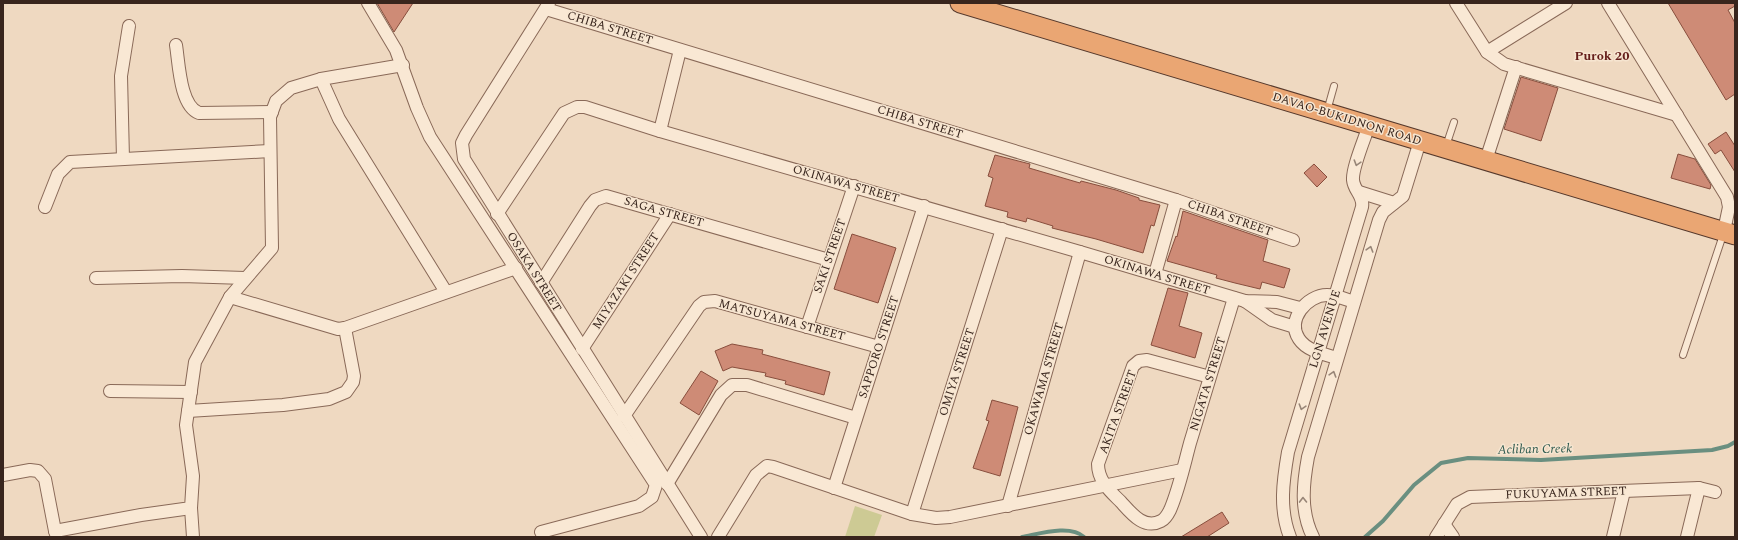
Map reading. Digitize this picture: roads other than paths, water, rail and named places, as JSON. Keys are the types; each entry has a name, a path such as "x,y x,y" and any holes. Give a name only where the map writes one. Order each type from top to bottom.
{"highway":[{"name":"DAVAO-BUKIDNON ROAD","path":"960,3 1730,233"}],"street":[{"path":"368,3 396,50 403,65 417,108 430,137 656,485 652,497 639,506 541,532"},
{"path":"1456,3 1487,52 1504,64 1677,115"},
{"path":"1487,52 1566,3"},
{"path":"1608,3 1726,197 1729,207 1730,233"},
{"name":"CHIBA STREET","path":"548,6 680,50 1176,200 1293,240"},
{"name":"OSAKA STREET","path":"548,6 462,143 464,159 497,214 701,537"},
{"path":"123,159 121,76 129,26"},
{"path":"176,45 184,94 191,109 199,113 272,112"},
{"path":"660,131 680,50"},
{"path":"193,537 191,508 193,476 186,425 195,362 230,297 272,248 270,117 276,100 291,88 321,79 403,65"},
{"path":"1486,160 1516,67"},
{"path":"321,79 338,119 446,292"},
{"name":"OKINAWA STREET","path":"497,214 559,120 570,109 585,107 660,131 924,206 1239,299"},
{"name":"LGN AVENUE","path":"1288,532 1283,510 1284,480 1292,441 1362,207 1363,200 1355,187 1354,175 1369,125"},
{"name":"LGN AVENUE","path":"1313,537 1306,522 1304,508 1304,476 1311,446 1379,220 1383,212 1402,196 1420,141"},
{"path":"45,207 58,174 70,162 270,151"},
{"name":"SAKI STREET","path":"807,327 854,186"},
{"path":"1359,192 1394,203"},
{"name":"SAGA STREET","path":"541,283 590,206 600,197 612,197 829,260"},
{"path":"1155,274 1176,200"},
{"name":"SAPPORO STREET","path":"834,488 924,206"},
{"name":"MIYAZAKI STREET","path":"582,349 670,214"},
{"name":"OMIYA STREET","path":"912,514 1002,229"},
{"name":"OKAWAMA STREET","path":"1008,506 1080,252"},
{"path":"230,297 338,329 345,328 516,268"},
{"path":"96,278 182,276 245,278"},
{"path":"1338,358 1310,349 1299,339 1295,327 1300,308 1312,299 1319,296 1335,296 1354,302"},
{"path":"1239,299 1277,302 1300,308"},
{"path":"1239,299 1272,320 1295,327"},
{"name":"NIGATA STREET","path":"1106,486 1139,520 1149,524 1155,524 1165,518 1170,511 1210,377 1239,299"},
{"name":"MATSUYAMA STREET","path":"624,416 696,311 704,302 715,301 879,347"},
{"path":"188,411 283,405 329,399 346,392 353,382 354,376 345,328"},
{"name":"AKITA STREET","path":"1106,486 1100,478 1098,464 1133,366 1139,361 1147,360 1210,377"},
{"path":"667,484 721,395 732,385 747,385 856,418"},
{"path":"110,391 191,392"},
{"path":"1292,441 1311,446"},
{"path":"718,537 756,475 763,468 773,467 912,514 936,518 950,518 1182,470"},
{"path":"3,475 30,470 38,471 45,479 56,534 141,515 191,508"},
{"path":"1687,537 1699,488"},
{"name":"FUKUYAMA STREET","path":"1436,537 1457,504 1470,497 1699,488 1715,492"},
{"path":"1613,537 1624,491"},
{"path":"1288,532 1306,522"},
{"path":"1444,524 1453,537"}],"lane":[{"path":"1326,112 1334,86"},
{"path":"1445,148 1454,122"},
{"path":"1683,355 1730,233"}],"waterway":[{"name":"Acliban Creek","path":"1365,537 1383,521 1414,485 1441,463 1468,458 1541,460 1712,450 1728,446 1735,442"},
{"name":"Acliban Creek","path":"1022,537 1063,530 1078,533 1084,537"}],"district":[{"name":"Purok 20","path":"1602,56"}]}
